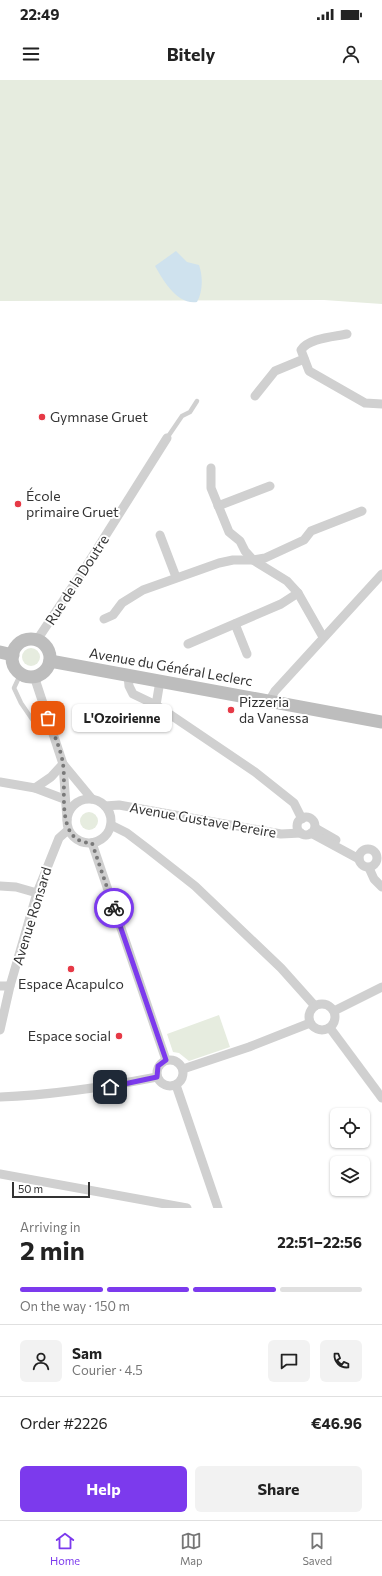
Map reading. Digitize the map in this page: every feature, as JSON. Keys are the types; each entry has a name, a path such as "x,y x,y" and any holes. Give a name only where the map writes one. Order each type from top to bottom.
{"street":[{"path":"347,334 318,340 303,346 301,350 309,371 365,403 382,404"},
{"path":"255,396 274,372 304,359"},
{"name":"Rue de la Doutre","path":"37,640 117,518 167,438"},
{"path":"211,468 211,488 229,532 240,541 245,551 254,560 287,581 298,593 322,637"},
{"path":"218,506 270,486"},
{"path":"104,618 113,615 118,607 134,595 176,577 218,563 265,558 304,540 311,531 362,511"},
{"path":"160,535 176,577"},
{"path":"269,701 275,691 322,637 382,574"},
{"path":"188,644 281,604 298,593"},
{"path":"235,624 247,654"},
{"path":"32,639 37,640 42,642 48,650 50,661 42,673 34,676 21,673 6,653 22,642 32,639"},
{"name":"Avenue du Général Leclerc","path":"50,661 382,722"},
{"path":"128,675 129,686 133,694 156,705 255,772 294,803 302,819"},
{"path":"34,676 63,764 64,799 68,830 78,841 92,843 104,837 111,825 111,818 105,806 92,799 63,764"},
{"path":"156,705 160,681"},
{"path":"35,788 51,777 63,764"},
{"path":"0,782 35,788 64,799"},
{"path":"67,820 72,807 84,799 92,799"},
{"name":"Avenue Gustave Pereire","path":"105,806 119,805 281,834 301,833"},
{"path":"310,818 314,822 313,830 306,835 301,833 297,825 302,819 310,818"},
{"path":"111,825 148,849 195,886 281,968 314,1006"},
{"name":"Avenue Ronsard","path":"0,1030 10,986 37,892 59,838 68,830"},
{"path":"313,830 359,856 363,866 369,868 375,865 379,855 371,850 365,849 359,856"},
{"path":"92,843 166,1060"},
{"path":"369,868 374,879 382,887"},
{"path":"0,886 16,887 37,892"},
{"path":"0,986 10,986"},
{"path":"334,1011 382,987"},
{"path":"323,1004 334,1011 335,1020 330,1028 321,1030 310,1023 309,1014 314,1006 323,1004"},
{"path":"183,1069 249,1047 310,1023"},
{"path":"330,1028 382,1098"},
{"path":"166,1060 178,1062 183,1069 181,1080 176,1085 164,1085 157,1077 158,1066 166,1060"},
{"path":"0,1097 46,1095 110,1087 157,1077"},
{"path":"176,1085 218,1208"},
{"path":"0,1174 187,1208"}],"lane":[{"path":"167,438 182,416 190,412 197,401"},
{"path":"21,673 14,688 21,703 34,722 48,718"}],"shaded area":[{"path":"0,80 382,80 382,304 324,300 0,301"},
{"path":"31,648 37,651 40,657 37,663 31,666 25,663 22,657 25,651"},
{"path":"89,812 95,815 98,821 95,827 89,830 83,827 80,821 83,815"},
{"path":"219,1015 230,1047 189,1061 179,1053 173,1052 167,1034"}],"water":[{"path":"176,251 187,262 199,265 202,284 197,302 183,300 177,296 162,278 155,266"}],"way so far":[{"path":"48,718 63,764 64,799 68,830 78,841 92,843 114,908"}],"place":[{"name":"Gymnase Gruet","path":"42,417"},
{"name":"École primaire Gruet","path":"18,504"},
{"name":"Pizzeria da Vanessa","path":"231,710"},
{"name":"L'Ozoirienne","path":"48,718"},
{"name":"Espace Acapulco","path":"71,969"},
{"name":"Espace social","path":"119,1036"}],"route":[{"path":"110,1087 157,1077 156,1073 158,1066 166,1060 114,908"}]}
